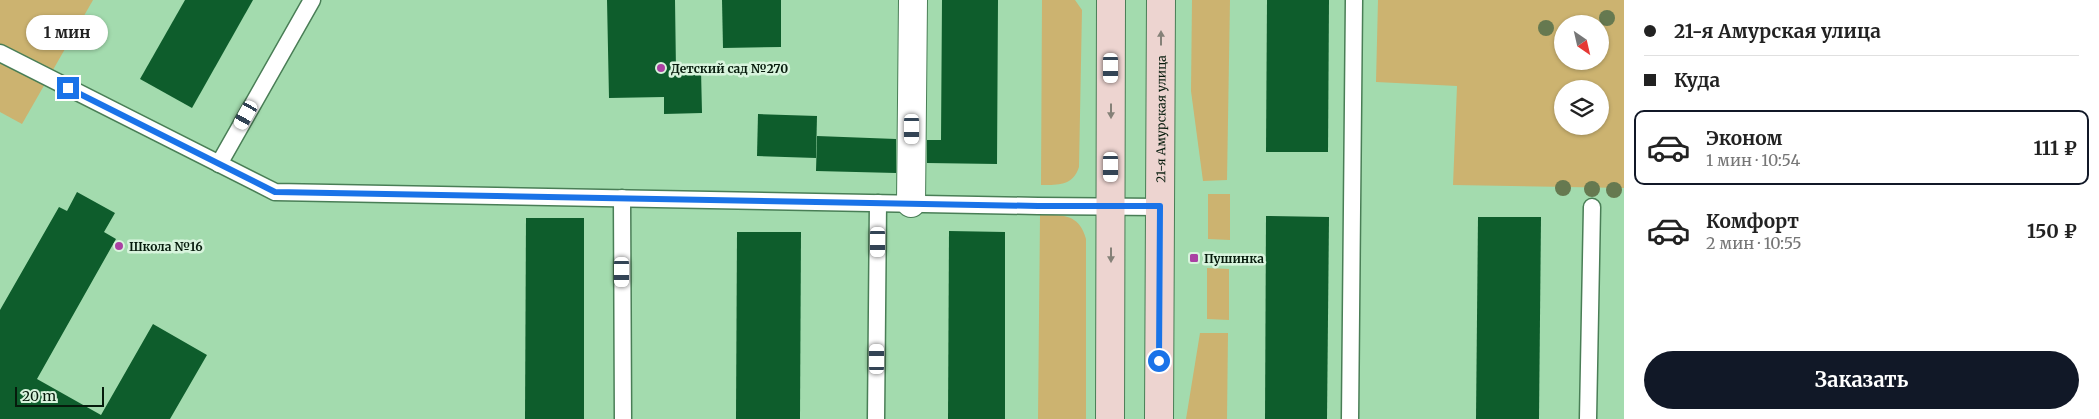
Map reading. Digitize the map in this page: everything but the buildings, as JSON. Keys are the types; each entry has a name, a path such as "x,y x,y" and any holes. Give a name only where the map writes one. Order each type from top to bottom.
{"main road":[{"path":"1110,419 1111,0"},
{"name":"21-я Амурская улица","path":"1159,419 1161,0"}],"street":[{"path":"911,203 913,0"}],"lane":[{"path":"219,164 312,0"},
{"path":"1350,419 1354,0"},
{"path":"0,53 275,192 1160,206"},
{"path":"622,198 623,419"},
{"path":"876,419 878,202"},
{"path":"1588,419 1592,207"}],"shaded area":[{"path":"0,0 93,0 22,124 0,112"},
{"path":"1042,0 1075,0 1082,10 1079,167 1073,178 1069,181 1053,185 1041,185"},
{"path":"1192,0 1230,0 1227,180 1203,181 1191,91"},
{"path":"1378,0 1624,0 1624,188 1453,185 1457,86 1376,82"},
{"path":"1208,194 1230,194 1230,240 1208,239"},
{"path":"1040,215 1069,217 1079,224 1086,239 1086,419 1038,419"},
{"path":"1207,268 1229,269 1229,320 1207,319"},
{"path":"1200,333 1228,333 1227,419 1186,419"}],"place":[{"name":"Детский сад №270","path":"661,68"},
{"name":"Школа №16","path":"119,246"},
{"name":"Пушинка","path":"1194,258"}],"route":[{"path":"68,88 275,192 1038,206 1160,206 1159,361"}]}
